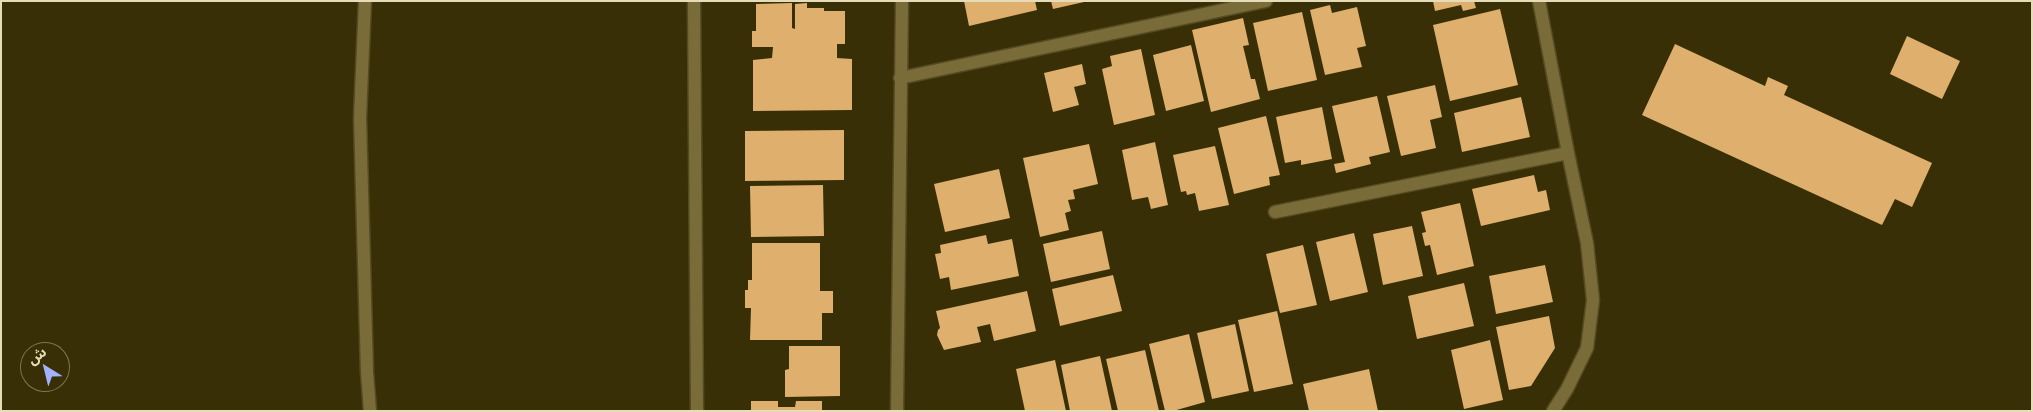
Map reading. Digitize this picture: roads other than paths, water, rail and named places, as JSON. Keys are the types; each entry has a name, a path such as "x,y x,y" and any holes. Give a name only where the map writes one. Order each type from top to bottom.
{"street":[{"path":"365,1 360,156 370,411"},
{"path":"694,1 697,411"},
{"path":"897,411 902,1"},
{"path":"900,78 1266,1"},
{"path":"1540,1 1587,243 1593,300 1587,348 1567,389 1553,411"},
{"path":"1276,212 1568,153"}]}
